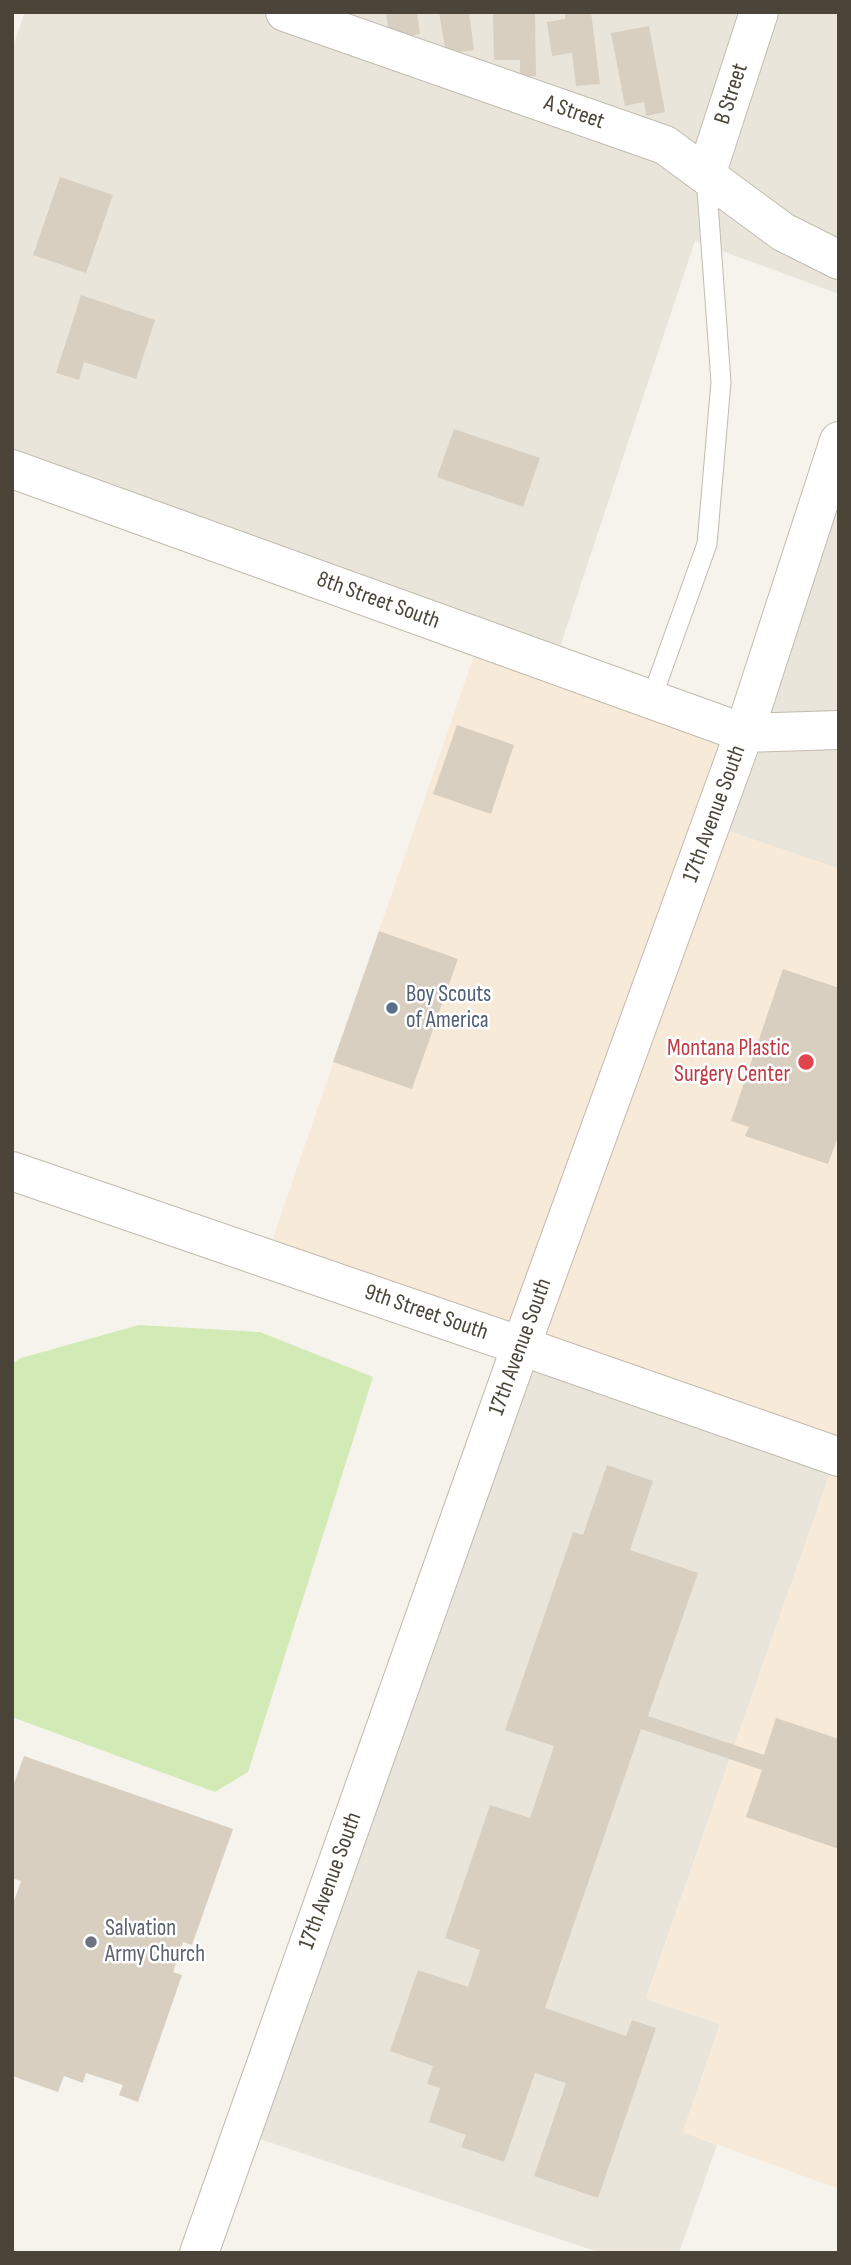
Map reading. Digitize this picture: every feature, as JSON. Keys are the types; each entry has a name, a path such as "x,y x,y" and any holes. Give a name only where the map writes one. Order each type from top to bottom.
{"street":[{"name":"A Street","path":"285,12 665,145 783,232 839,260"},
{"name":"B Street","path":"706,175 759,12"},
{"name":"17th Avenue South","path":"199,2253 521,1346 744,733 839,440"},
{"name":"8th Street South","path":"12,469 744,733"},
{"path":"744,733 839,730"},
{"name":"9th Street South","path":"12,1171 839,1457"}],"lane":[{"path":"651,699 707,544 721,382 706,175"}],"shaded area":[{"path":"25,12 839,12 839,294 695,241 554,665 12,469 12,49"},
{"path":"839,441 839,869 711,825"},
{"path":"480,638 744,733 711,825 839,869 839,2189 683,2132 720,2024 646,1999 836,1456 266,1258"},
{"path":"521,1346 836,1456 646,1998 720,2024 683,2132 717,2145 679,2253 601,2253 242,2133"}],"green space":[{"path":"139,1325 260,1332 373,1377 248,1772 215,1792 12,1717 12,1364 21,1358"}],"building":[{"path":"386,12 417,12 420,34 389,38"},
{"path":"439,12 469,12 474,50 446,54"},
{"path":"493,12 535,12 536,76 520,76 520,60 494,60"},
{"path":"565,12 591,12 600,84 576,86 572,53 552,56 547,22 565,19"},
{"path":"649,26 665,112 646,116 644,102 625,106 611,33"},
{"path":"60,177 113,195 86,273 33,255"},
{"path":"81,295 155,320 136,379 84,362 79,380 56,373"},
{"path":"454,429 540,458 523,507 437,477"},
{"path":"457,725 514,745 491,814 433,794"},
{"path":"379,931 458,959 412,1089 333,1062"},
{"path":"783,969 839,988 839,1134 828,1164 745,1136 749,1127 731,1121"},
{"path":"607,1465 653,1481 630,1550 698,1573 648,1716 764,1755 776,1718 839,1739 839,1849 746,1817 762,1770 641,1729 545,2008 626,2036 632,2020 656,2028 598,2198 534,2176 566,2083 535,2073 504,2162 461,2147 466,2135 429,2122 440,2088 427,2084 433,2066 390,2051 418,1970 468,1987 480,1950 445,1938 490,1805 530,1818 554,1746 505,1730 573,1532 583,1535"},
{"path":"24,1756 233,1829 192,1945 183,1942 173,1972 182,1975 138,2102 119,2095 123,2085 86,2073 83,2083 64,2076 58,2092 12,2076 12,1907 21,1881 12,1878 12,1789"}],"place":[{"name":"Boy Scouts of America","path":"392,1008"},
{"name":"Montana Plastic Surgery Center","path":"806,1062"},
{"name":"Salvation Army Church","path":"91,1942"}]}
